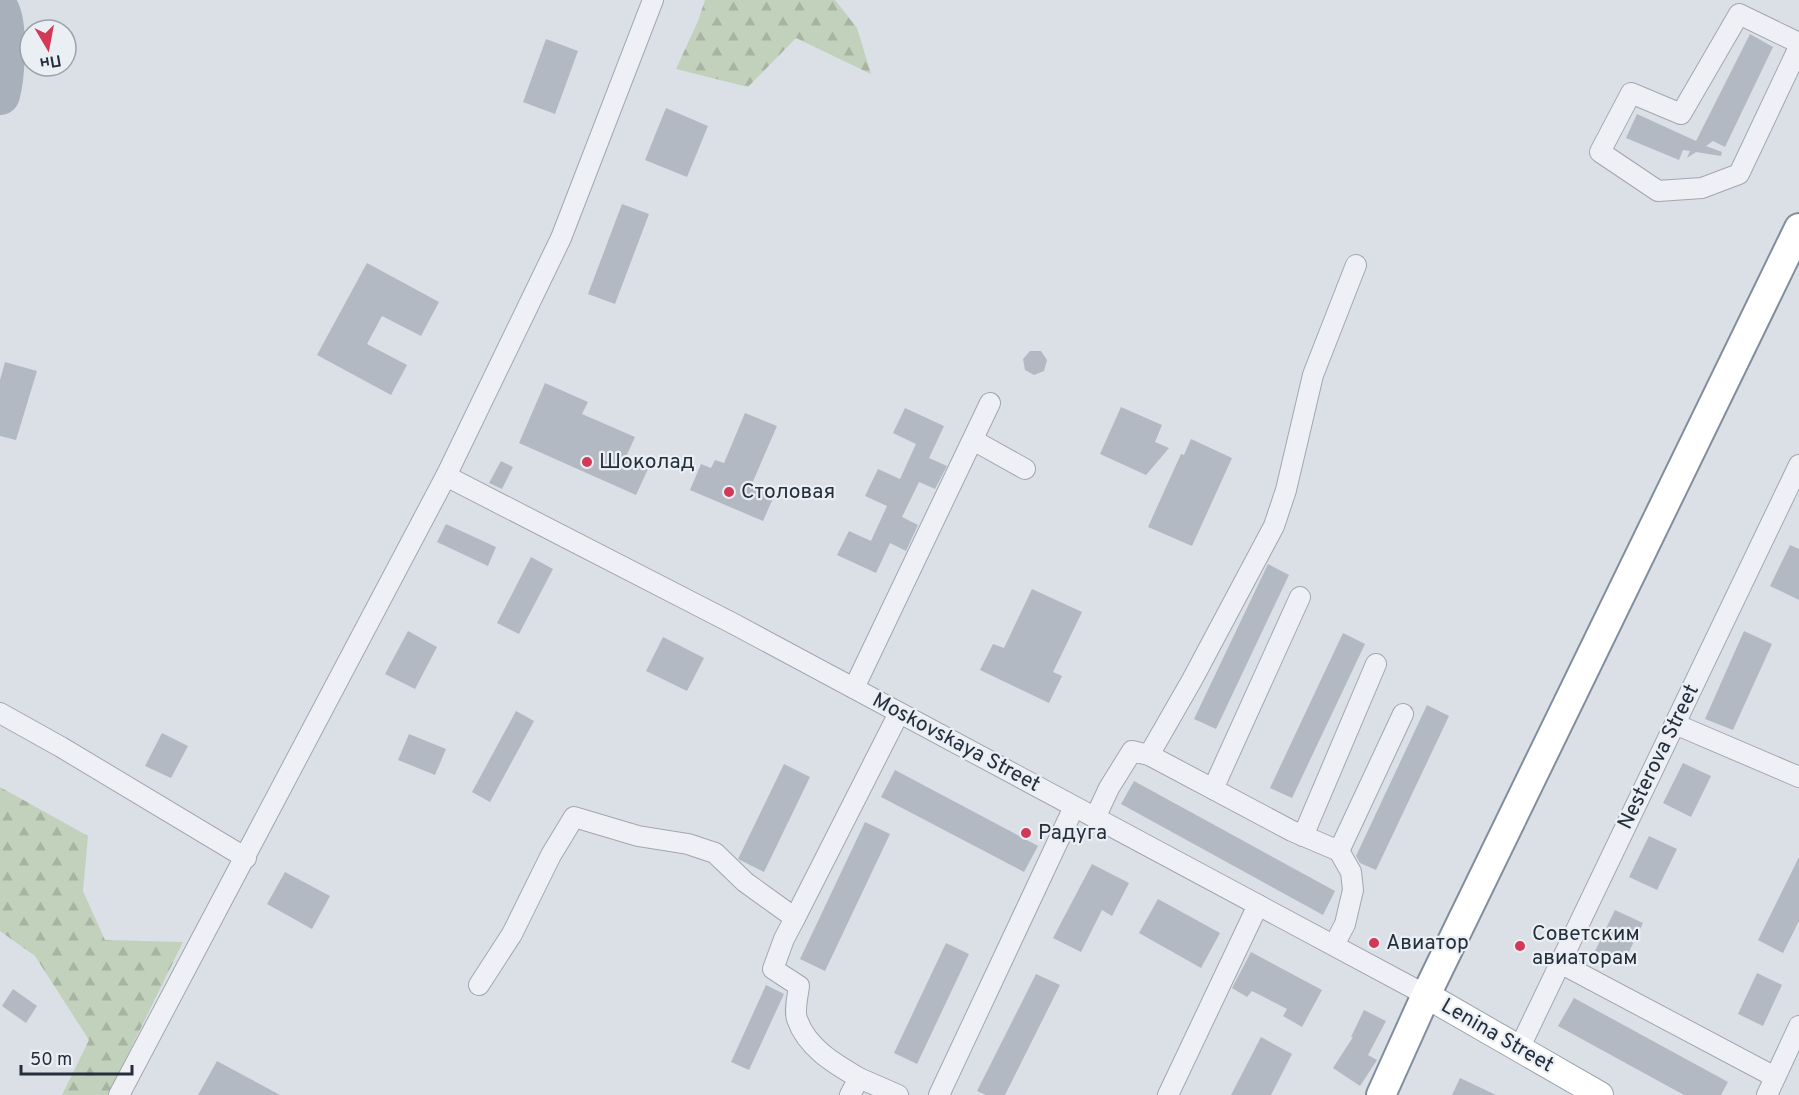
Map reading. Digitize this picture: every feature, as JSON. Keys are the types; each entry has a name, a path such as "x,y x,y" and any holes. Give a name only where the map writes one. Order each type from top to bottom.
{"highway":[{"path":"1381,1095 1426,995 1799,228"}],"main road":[{"name":"Lenina Street","path":"1426,995 1600,1095"}],"street":[{"path":"119,1095 446,476 561,238 652,0"},
{"path":"1799,43 1739,14 1681,114 1631,93 1600,152 1658,191 1702,188 1739,174 1799,47"},
{"path":"1149,755 1192,680 1274,526 1286,490 1312,375 1356,265"},
{"path":"854,688 990,403"},
{"path":"973,440 1025,469"},
{"name":"Nesterova Street","path":"1519,1049 1799,465"},
{"name":"Moskovskaya Street","path":"446,476 723,618 1426,995"},
{"path":"1213,789 1300,597"},
{"path":"1304,836 1376,664"},
{"path":"0,713 246,858"},
{"path":"898,1095 855,1087 835,1064 810,1042 797,1018 798,986 773,969 784,939 899,713"},
{"path":"1339,852 1404,714"},
{"path":"1675,724 1799,777"},
{"path":"1095,818 1109,788 1132,751 1149,755 1339,852 1351,872 1353,890 1344,924 1334,945"},
{"path":"939,1095 1074,807"},
{"path":"479,985 513,934 551,855 574,817 638,836 677,841 715,853 746,882 795,918"},
{"path":"1168,1095 1258,905"},
{"path":"1560,963 1775,1077"},
{"path":"1767,1095 1799,1026"}],"green space":[{"path":"705,0 835,0 857,28 871,74 796,38 748,87 676,69"},
{"path":"0,787 88,836 83,891 105,940 183,942 108,1095 62,1095 89,1040 35,956 0,931"}],"building":[{"path":"1750,34 1773,47 1725,147 1713,141 1706,146 1722,152 1721,156 1696,152 1687,158 1690,151 1683,150 1679,160 1626,138 1637,114 1696,141"},
{"path":"546,39 578,51 555,114 523,102"},
{"path":"666,108 708,126 687,177 645,160"},
{"path":"622,204 649,214 615,304 588,294"},
{"path":"367,263 439,302 421,336 382,316 367,344 407,365 391,395 317,355"},
{"path":"1030,351 1041,351 1047,360 1044,371 1034,375 1025,370 1023,359"},
{"path":"5,362 37,371 16,440 0,436 0,380"},
{"path":"545,383 588,402 582,414 635,437 625,459 648,469 636,495 519,443"},
{"path":"1121,407 1162,425 1155,442 1169,448 1146,475 1100,454"},
{"path":"905,408 944,426 929,458 947,466 935,489 919,482 902,517 918,525 906,551 890,543 876,573 837,555 849,531 871,541 887,506 865,496 878,469 900,479 916,444 893,433"},
{"path":"745,413 777,426 751,486 774,496 763,521 690,490 701,464 711,468 715,460 724,463"},
{"path":"1191,439 1232,458 1192,546 1148,527 1181,454 1184,455"},
{"path":"501,461 513,467 502,489 489,483"},
{"path":"446,524 496,547 488,566 437,542"},
{"path":"1790,545 1799,549 1799,600 1770,586"},
{"path":"531,557 553,569 519,634 497,623"},
{"path":"1268,564 1289,575 1216,729 1194,719"},
{"path":"1032,589 1082,612 1053,672 1062,676 1049,703 980,670 993,644 1004,648"},
{"path":"408,631 437,647 415,689 385,674"},
{"path":"1744,631 1772,644 1733,730 1705,719"},
{"path":"1343,633 1365,644 1292,798 1270,788"},
{"path":"663,637 704,658 687,691 646,671"},
{"path":"1427,705 1449,716 1376,870 1360,863 1356,856"},
{"path":"516,711 534,721 490,802 472,792"},
{"path":"162,733 188,746 171,778 145,766"},
{"path":"409,734 446,749 435,775 398,760"},
{"path":"1683,763 1711,776 1691,817 1663,803"},
{"path":"784,764 810,777 764,872 738,859"},
{"path":"895,770 1038,846 1024,872 881,797"},
{"path":"1134,781 1335,891 1323,915 1121,804"},
{"path":"865,822 890,834 825,971 800,959"},
{"path":"1649,836 1677,849 1657,890 1629,877"},
{"path":"1799,857 1799,921 1783,953 1758,940"},
{"path":"1092,864 1129,883 1112,916 1102,910 1081,952 1053,938"},
{"path":"285,872 330,896 312,929 267,904"},
{"path":"1158,899 1220,933 1201,968 1139,933"},
{"path":"1615,910 1643,923 1623,964 1595,951"},
{"path":"946,943 969,954 917,1064 894,1053"},
{"path":"1251,952 1322,990 1302,1027 1283,1016 1287,1009 1252,991 1247,997 1232,988"},
{"path":"1757,973 1782,985 1763,1026 1738,1014"},
{"path":"1036,974 1060,985 1005,1095 986,1095 977,1091"},
{"path":"766,985 784,994 749,1070 731,1062"},
{"path":"13,989 37,1006 26,1023 2,1006"},
{"path":"1574,998 1728,1082 1721,1095 1684,1095 1558,1026"},
{"path":"1364,1010 1386,1021 1368,1055 1377,1060 1360,1086 1333,1068 1353,1037 1351,1037"},
{"path":"1261,1037 1292,1054 1271,1095 1231,1095"},
{"path":"217,1061 280,1095 198,1095"},
{"path":"1460,1078 1496,1095 1452,1095"}],"taxiway":[{"path":"0,11 3,19 5,53 0,95"}],"place":[{"name":"Шоколад","path":"587,462"},
{"name":"Столовая","path":"729,492"},
{"name":"Радуга","path":"1026,833"},
{"name":"Авиатор","path":"1374,943"},
{"name":"Советским авиаторам","path":"1520,946"}]}
